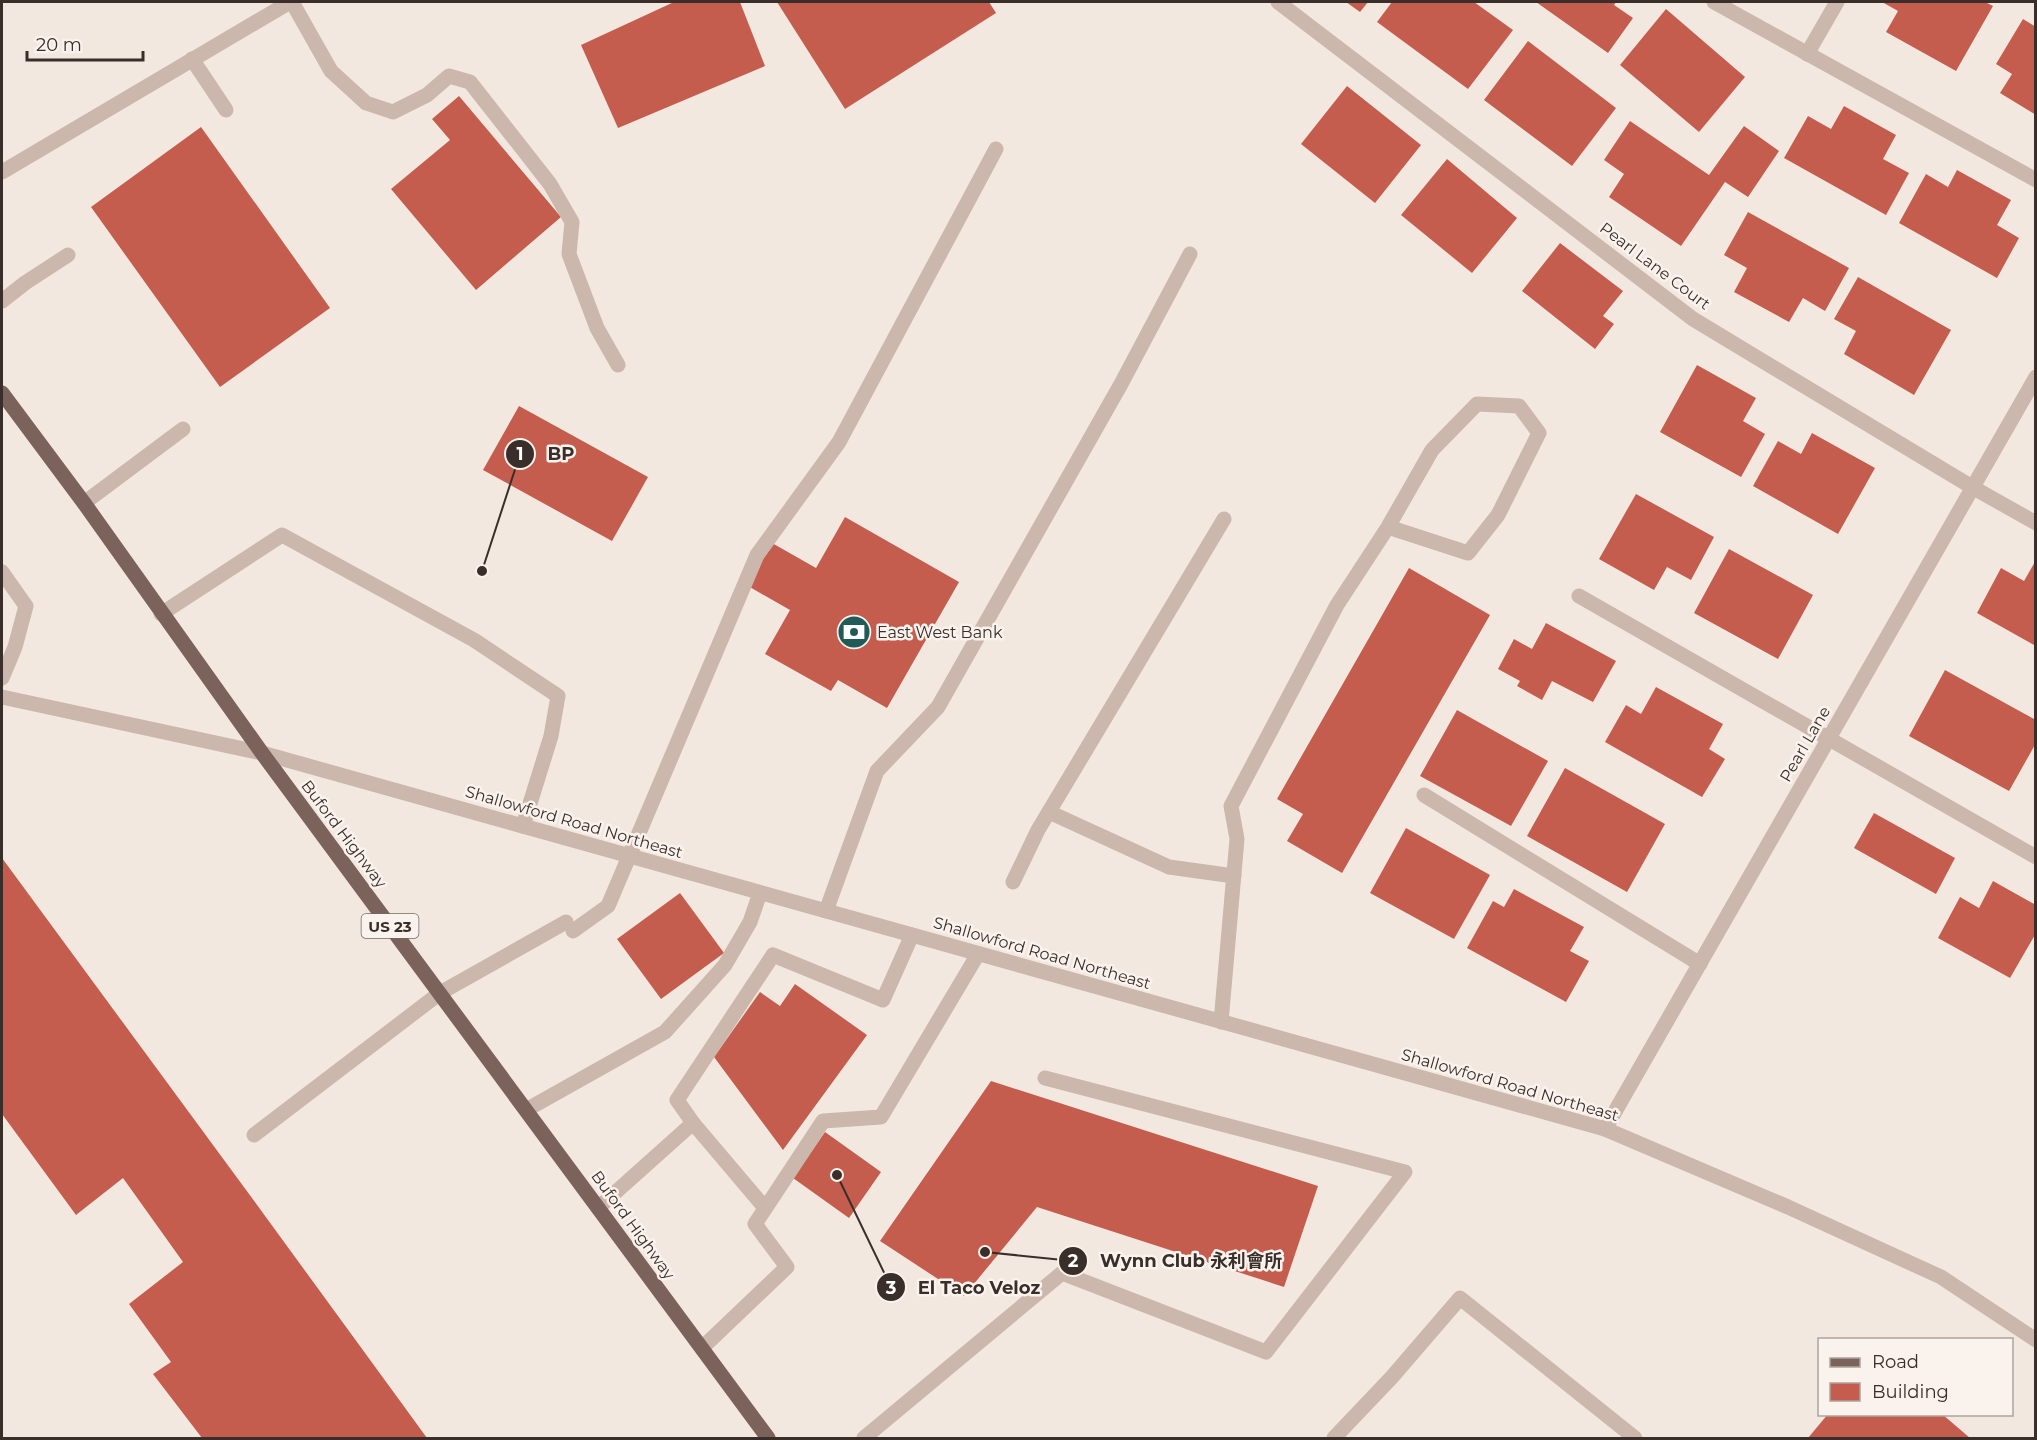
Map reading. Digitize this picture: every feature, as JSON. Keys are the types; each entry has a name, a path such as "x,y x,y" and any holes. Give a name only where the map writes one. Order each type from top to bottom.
{"main road":[{"name":"Buford Highway","path":"2,393 84,503 262,753 768,1438"}],"street":[{"path":"2,172 291,2 331,71 366,103 393,112 427,95 449,76 470,82 550,184 572,222 568,254 597,328 618,365"},
{"name":"Pearl Lane Court","path":"1278,2 1693,319 2036,523"},
{"path":"1714,2 2036,180"},
{"path":"1808,54 1837,2"},
{"path":"192,59 226,110"},
{"path":"254,1135 440,993 608,906 757,555 839,442 996,149"},
{"path":"826,911 877,771 938,708 1116,393 1190,254"},
{"path":"2,301 68,255"},
{"name":"Pearl Lane","path":"1605,1129 2036,377"},
{"path":"1221,1022 1237,838 1231,806 1337,605 1388,527 1432,450 1477,404 1520,406 1539,434 1498,515 1468,553 1388,527"},
{"path":"84,503 183,429"},
{"path":"1013,882 1049,812 1224,519"},
{"path":"161,614 282,535 474,640 558,696 551,736 523,826"},
{"path":"2,572 26,606 15,647 2,678"},
{"path":"1579,596 2036,856"},
{"name":"Shallowford Road Northeast","path":"2,698 262,753 1605,1129 1788,1207 1941,1277 2036,1340"},
{"path":"1424,795 1700,964"},
{"path":"1049,812 1169,867 1234,876"},
{"path":"526,1110 665,1032 725,965 750,922 760,893"},
{"path":"765,1208 693,1123 677,1100 773,955 883,1000 912,935"},
{"path":"702,1348 787,1267 755,1224 823,1120 881,1117 978,954"},
{"path":"864,1438 1062,1273 1266,1352 1405,1172 1045,1078"},
{"path":"598,1208 693,1123"},
{"path":"1334,1438 1392,1377 1460,1298 1635,1438"}],"building":[{"path":"674,2 740,2 765,66 618,128 581,45"},
{"path":"777,2 989,2 996,13 845,109"},
{"path":"1346,2 1368,2 1360,12"},
{"path":"1392,2 1474,2 1513,30 1468,89 1377,22"},
{"path":"1536,2 1616,2 1614,5 1633,18 1608,53"},
{"path":"1882,2 1985,2 1993,6 1956,71 1886,32 1898,11"},
{"path":"1666,9 1745,77 1699,132 1620,65"},
{"path":"2023,19 2036,27 2036,115 2000,93 2012,74 1996,64"},
{"path":"1528,41 1616,108 1572,166 1484,100"},
{"path":"1347,86 1421,145 1375,203 1301,144"},
{"path":"459,96 561,217 476,290 391,189 450,140 432,119"},
{"path":"1844,106 1896,135 1883,159 1909,173 1886,215 1784,158 1808,116 1831,129"},
{"path":"1630,121 1709,175 1744,126 1779,151 1748,197 1725,182 1681,246 1609,197 1624,174 1604,160"},
{"path":"201,127 330,308 220,387 91,207"},
{"path":"1447,159 1517,218 1472,273 1401,215"},
{"path":"1957,170 2011,200 1997,225 2019,238 1997,278 1899,223 1926,174 1948,187"},
{"path":"1748,212 1849,268 1825,311 1803,298 1789,322 1734,292 1747,268 1724,255"},
{"path":"1560,243 1623,291 1603,316 1614,324 1595,349 1522,291"},
{"path":"1858,277 1951,330 1914,395 1844,354 1856,331 1834,319"},
{"path":"1697,365 1756,398 1743,421 1765,434 1741,477 1660,432"},
{"path":"519,406 648,477 612,541 483,470"},
{"path":"1812,433 1875,468 1838,534 1753,486 1778,441 1801,454"},
{"path":"1636,494 1714,537 1691,580 1667,567 1654,590 1599,559"},
{"name":"East West Bank","path":"845,517 959,582 887,708 838,680 831,691 765,654 790,610 748,586 772,543 816,568"},
{"path":"1729,549 1813,595 1778,659 1694,613"},
{"path":"2036,560 2036,646 1977,613 2001,568 2024,581"},
{"path":"1409,568 1490,615 1342,873 1287,841 1303,814 1277,799"},
{"path":"1546,623 1616,661 1593,702 1552,681 1542,700 1517,686 1520,681 1498,669 1514,639 1532,649"},
{"path":"1945,670 2036,720 2036,743 2009,791 1909,736"},
{"path":"1656,687 1723,724 1709,749 1725,759 1702,797 1605,742 1626,705 1641,714"},
{"path":"1457,710 1548,761 1511,826 1420,776"},
{"path":"1565,768 1665,824 1627,892 1527,836"},
{"path":"1874,813 1955,858 1936,894 1854,848"},
{"path":"1406,828 1490,875 1454,939 1370,893"},
{"path":"2,858 427,1438 202,1438 153,1374 171,1362 129,1304 183,1262 123,1178 76,1215 2,1114"},
{"path":"1993,881 2036,905 2036,933 2010,978 1938,938 1960,897 1979,908"},
{"path":"1514,889 1584,927 1570,951 1589,961 1566,1002 1467,948 1493,901 1504,907"},
{"path":"680,893 724,953 661,999 617,939"},
{"path":"795,984 867,1035 783,1150 714,1057 760,992 780,1006"},
{"path":"991,1081 1318,1186 1284,1287 1037,1207 964,1296 880,1241"},
{"path":"825,1132 881,1172 849,1218 793,1178"},
{"path":"1826,1416 1944,1416 1970,1438 1808,1438"}],"place":[{"name":"BP","path":"482,571"},
{"name":"East West Bank","path":"854,632"},
{"name":"El Taco Veloz","path":"837,1175"},
{"name":"Wynn Club 永利會所","path":"985,1252"}]}
